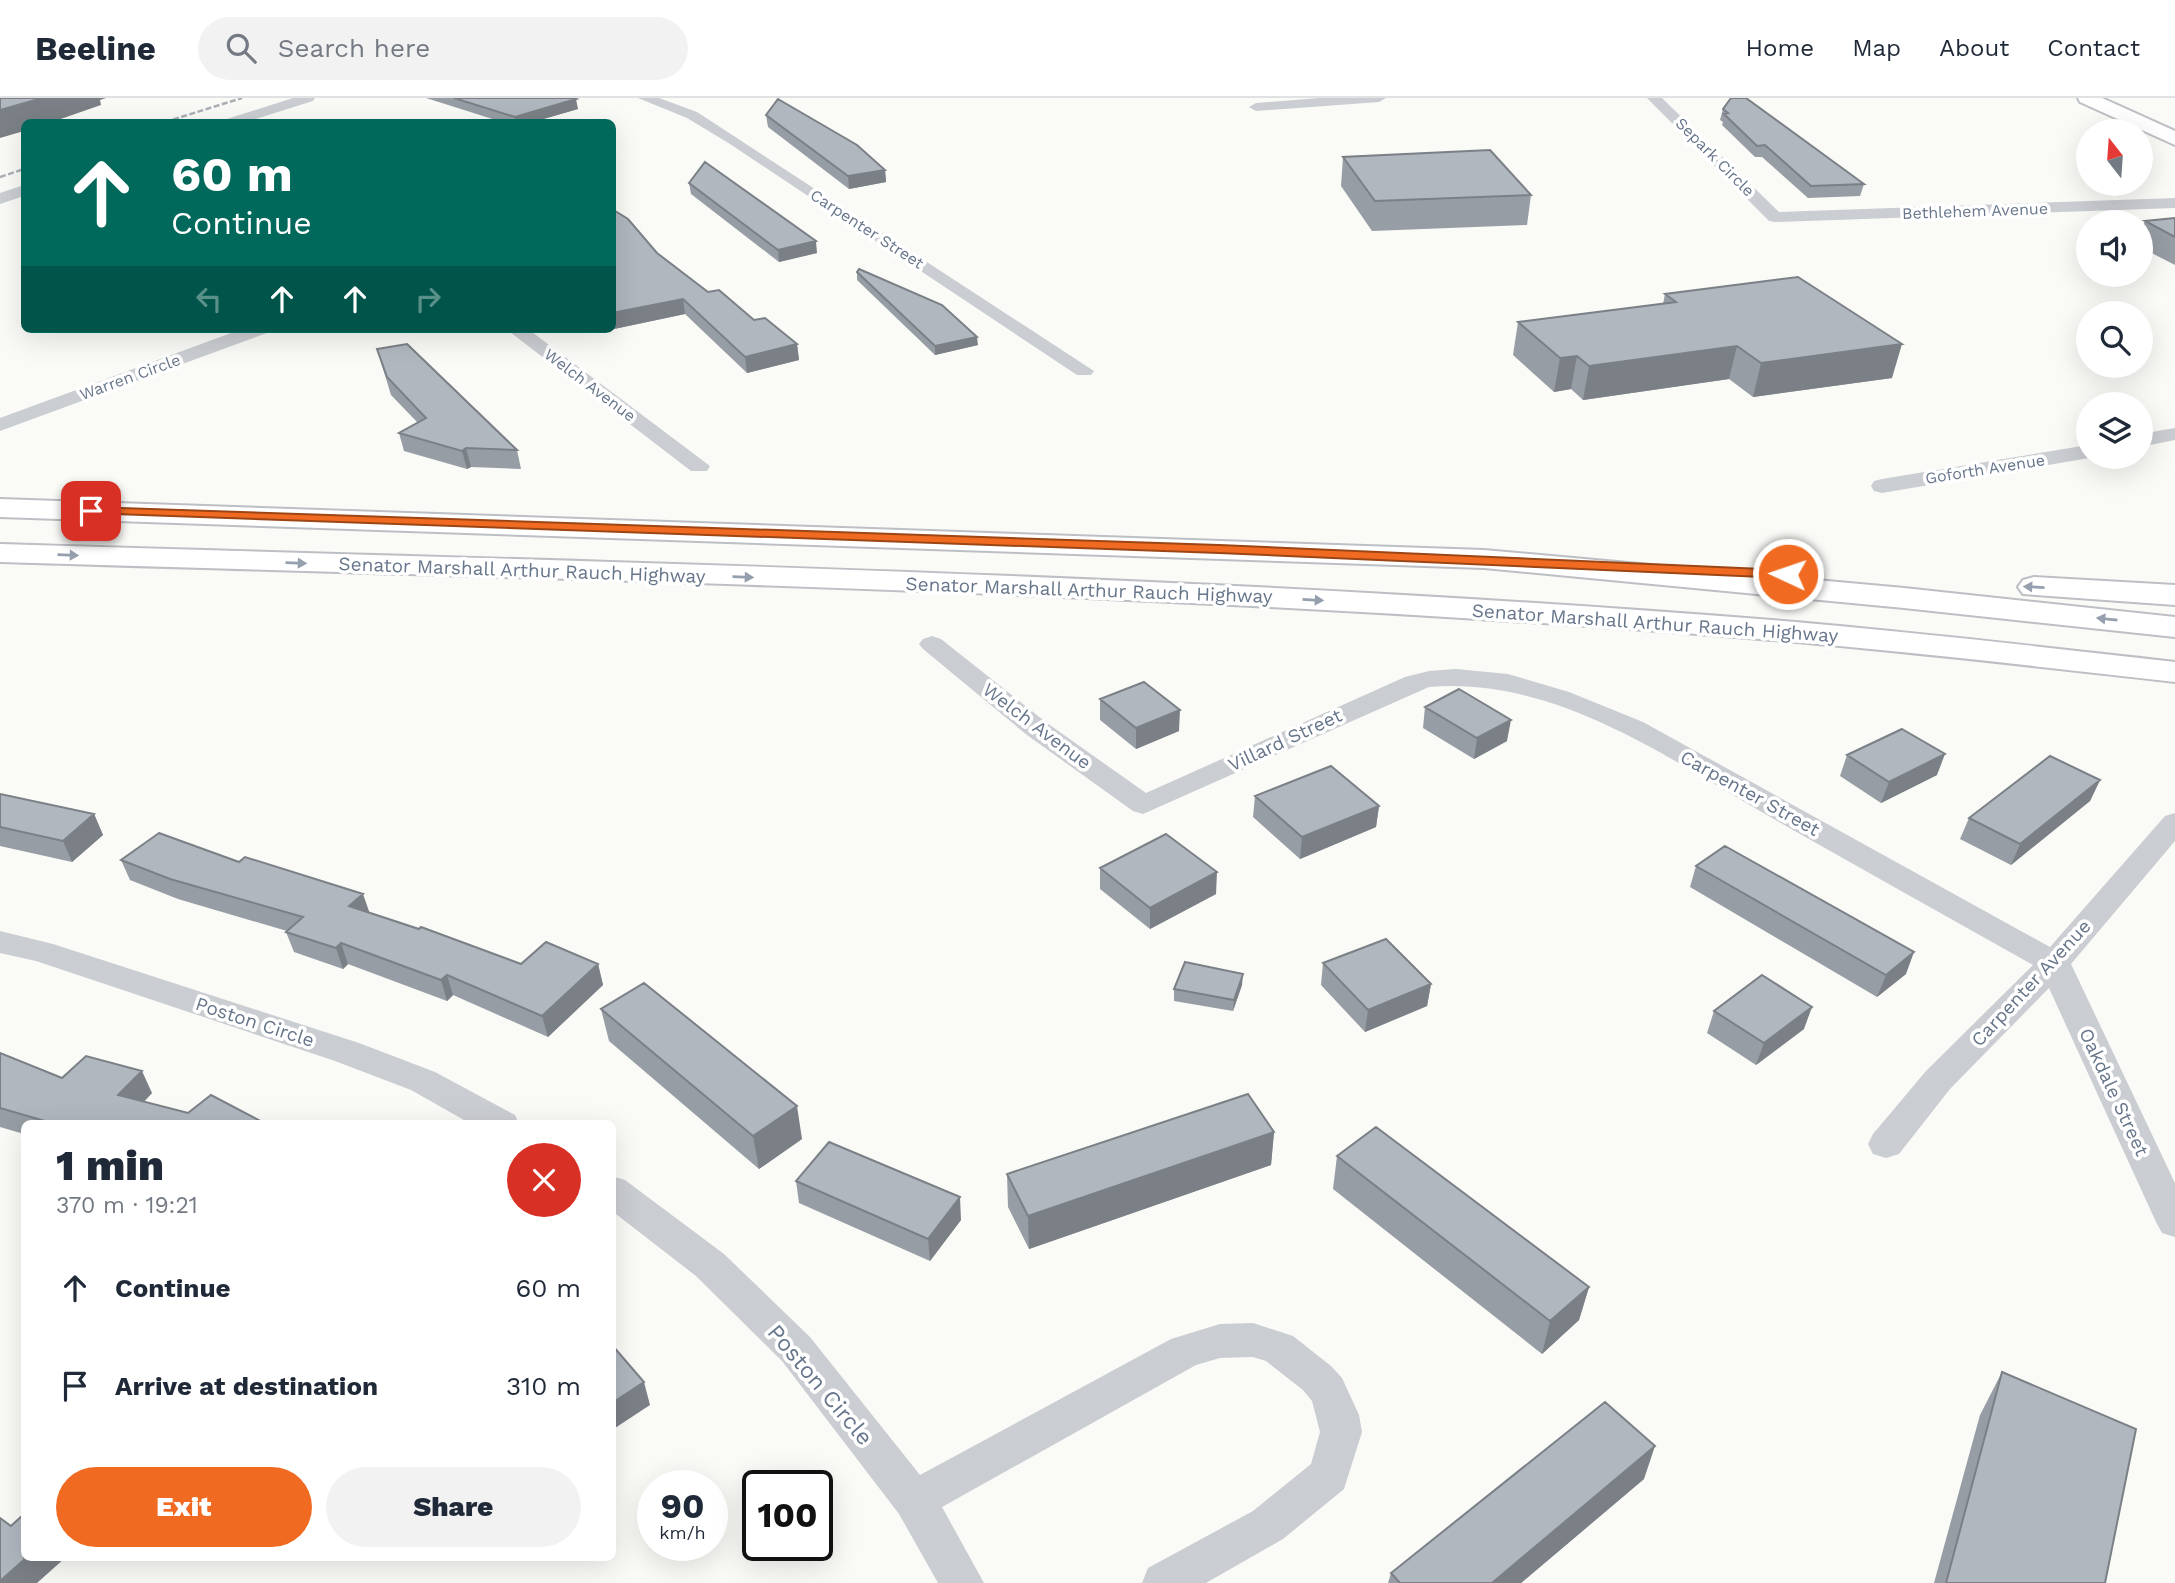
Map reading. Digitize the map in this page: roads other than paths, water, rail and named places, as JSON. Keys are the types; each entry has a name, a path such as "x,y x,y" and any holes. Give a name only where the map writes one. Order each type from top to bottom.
{"main road":[{"path":"2087,98 2175,139"},
{"path":"0,508 1484,559 2175,595"},
{"name":"Senator Marshall Arthur Rauch Highway","path":"0,553 1080,588 1500,610 1776,630 2175,672"},
{"path":"1484,559 1904,598 2175,627"}],"street":[{"path":"242,119 308,98"},
{"name":"Carpenter Street","path":"645,98 692,116 735,141 1084,371"},
{"path":"1256,107 1379,98"},
{"name":"Separk Circle","path":"1654,98 1775,217"},
{"path":"0,199 21,191"},
{"name":"Bethlehem Avenue","path":"1775,217 2175,203"},
{"name":"Warren Circle","path":"0,425 249,333"},
{"name":"Welch Avenue","path":"521,333 699,466"},
{"path":"2153,438 2175,434"},
{"name":"Goforth Avenue","path":"1882,486 2076,454"},
{"name":"Welch Avenue","path":"932,644 1037,729 1143,805"},
{"name":"Carpenter Street","path":"1428,679 1470,678 1519,685 1564,698 1633,728 2054,962"},
{"name":"Villard Street","path":"1143,805 1352,709 1428,679"},
{"name":"Carpenter Avenue","path":"1886,1144 1938,1080 2054,962 2175,822"},
{"name":"Poston Circle","path":"0,942 42,951 347,1052 423,1082 494,1120"},
{"name":"Oakdale Street","path":"2054,962 2175,1222"},
{"name":"Poston Circle","path":"616,1193 710,1265 796,1349 914,1500 961,1583"},
{"path":"914,1500 1185,1351 1231,1340 1253,1340 1279,1348 1317,1378 1328,1391 1338,1415 1340,1432 1329,1475 1268,1525 1164,1583"}],"railway":[{"path":"175,119 242,98"},
{"path":"0,177 21,170"}]}
